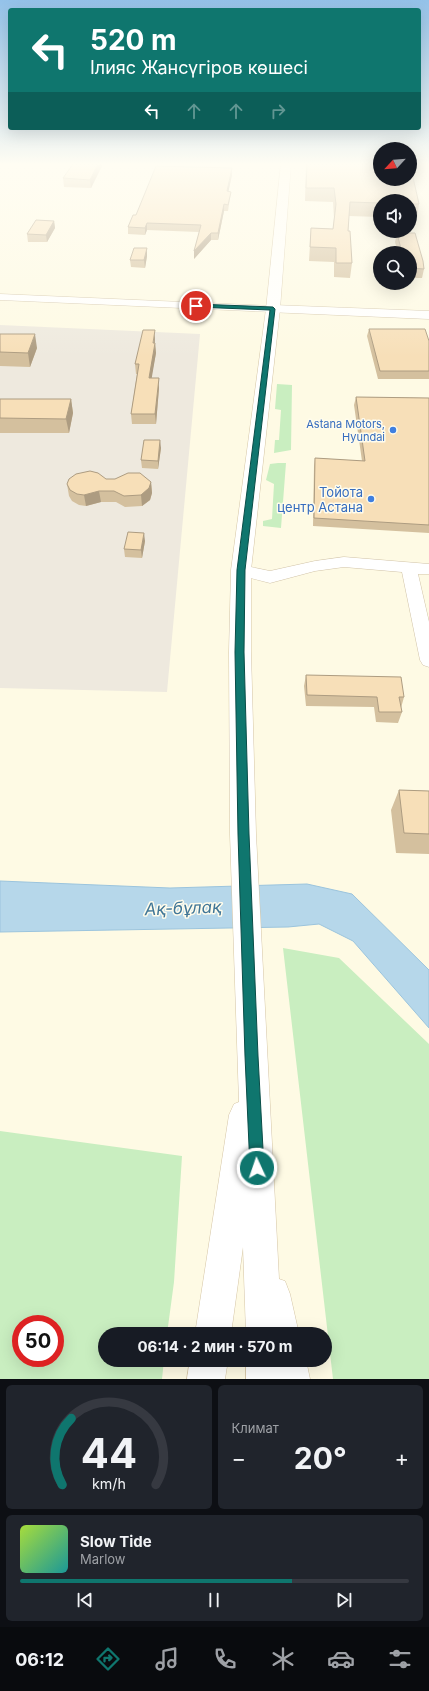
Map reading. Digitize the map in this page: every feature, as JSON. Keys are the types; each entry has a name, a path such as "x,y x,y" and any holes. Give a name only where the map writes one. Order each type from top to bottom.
{"main road":[{"path":"264,1327 247,945 240,652 241,570 273,309 280,228"},
{"path":"273,309 429,315"},
{"path":"214,1327 252,1072"},
{"path":"261,1240 280,1327"},
{"path":"206,1379 208,1367"},
{"path":"264,1367 265,1379"},
{"path":"288,1367 291,1379"}],"street":[{"path":"0,297 273,309"},
{"path":"241,570 270,577 315,566 344,562 429,569"},
{"path":"409,568 425,627 429,660"}],"shaded area":[{"path":"0,325 200,334 167,692 0,688"}],"green space":[{"path":"277,384 292,385 291,450 274,453 275,440 279,440 281,410 275,409"},
{"path":"286,463 281,528 263,526 263,521 272,519 274,484 266,480 270,464"},
{"path":"283,948 339,958 429,1044 429,1379 333,1379 332,1327 327,1327"},
{"path":"0,1131 182,1156 174,1282 168,1327 98,1327 98,1367 163,1367 162,1379 0,1379"}],"water":[{"name":"Ақ-бұлақ","path":"0,881 170,888 307,884 352,894 429,970 429,1028 353,941 319,924 288,927 0,932"}],"building":[{"path":"31,228 50,228 46,235 27,234"},
{"path":"200,228 219,228 218,233 211,233 194,251"},
{"path":"311,228 348,228 348,231 350,231 352,263 336,263 336,248 310,247"},
{"path":"398,238 416,238 424,269 417,268 417,246 400,246"},
{"path":"134,248 147,248 144,260 130,260"},
{"path":"369,329 425,329 429,341 429,371 380,371"},
{"path":"143,330 155,330 153,343 155,343 149,378 159,378 155,414 131,414 139,364 135,364"},
{"path":"0,334 35,334 28,353 0,352"},
{"path":"356,397 429,398 429,525 314,518 315,458 365,461"},
{"path":"0,399 71,399 66,419 0,418"},
{"path":"144,440 160,440 158,461 141,460"},
{"path":"90,471 98,473 106,479 115,479 128,473 140,473 151,482 149,488 141,495 124,496 114,491 99,491 84,495 77,494 70,490 67,484 69,479 76,474"},
{"path":"128,532 144,533 141,550 124,549"},
{"path":"306,675 401,677 404,697 399,697 402,712 379,712 377,697 307,695"},
{"path":"399,790 429,791 429,834 404,833"}],"place":[{"name":"Astana Motors, Hyundai","path":"393,430"},
{"name":"Тойота центр Астана","path":"371,499"}],"route":[{"path":"196,306 273,309 241,570 240,652 244,834 251,1056 257,1168"}]}
